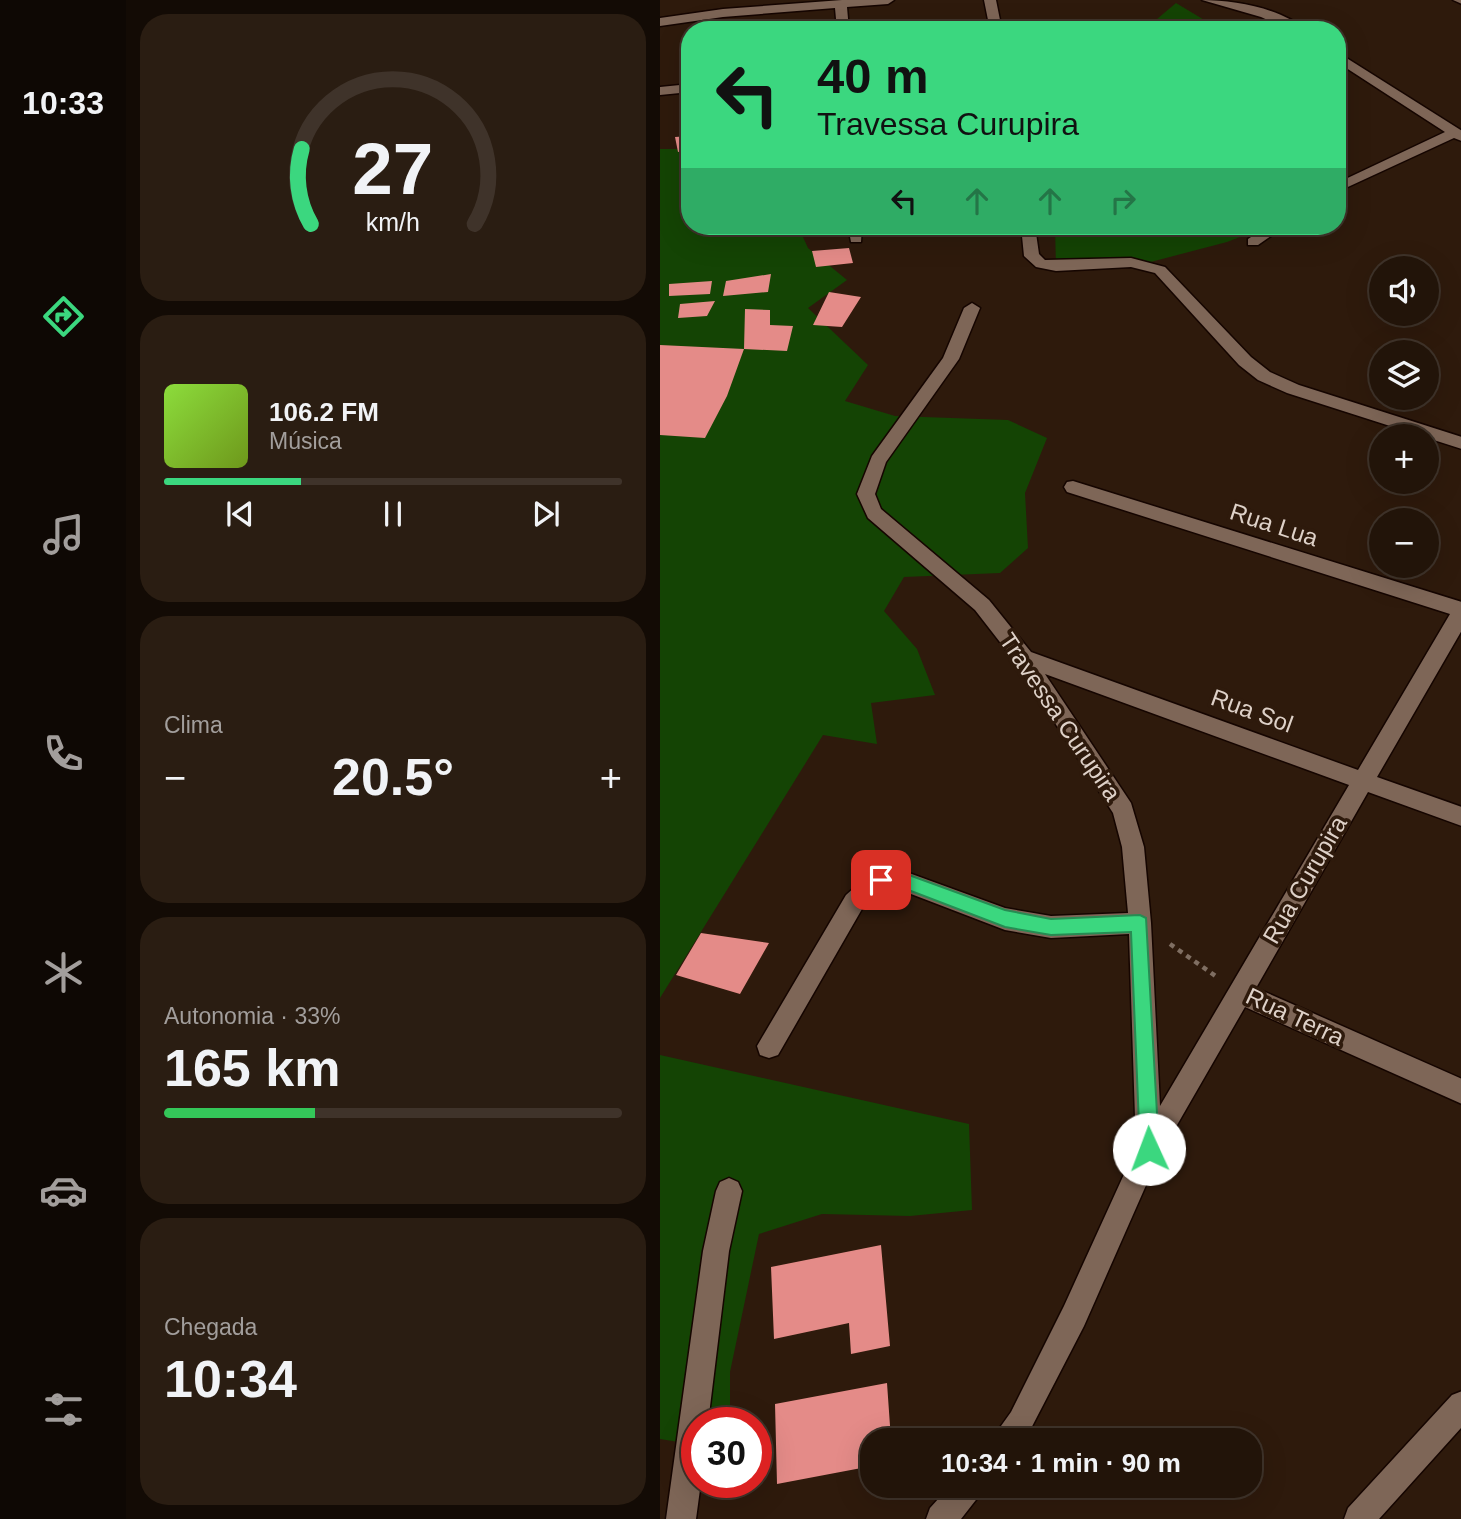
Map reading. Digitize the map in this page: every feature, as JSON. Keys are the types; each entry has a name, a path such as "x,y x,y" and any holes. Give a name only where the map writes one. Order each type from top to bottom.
{"street":[{"path":"660,22 723,13 888,0"},
{"path":"990,0 994,21"},
{"path":"1208,0 1265,14 1280,21"},
{"path":"841,4 842,21"},
{"path":"723,13 723,21"},
{"path":"1346,62 1458,135"},
{"path":"660,92 681,89"},
{"path":"1346,184 1458,135"},
{"path":"1029,235 1032,256 1041,264 1123,261 1150,265 1160,270 1245,361 1264,376 1293,389 1461,443"},
{"path":"1253,242 1264,235"},
{"name":"Travessa Curupira","path":"972,308 951,359 922,403 878,460 866,494 874,513 982,605 1024,657 1123,810 1133,847 1140,923"},
{"name":"Rua Lua","path":"1072,487 1461,611"},
{"name":"Rua Curupira","path":"1016,1428 1074,1316 1149,1149 1461,611"},
{"name":"Rua Sol","path":"1024,657 1461,817"},
{"path":"769,1046 854,902 865,888 881,880 898,878 1005,919 1051,927 1140,923"},
{"name":"Rua Curupira","path":"1140,923 1149,1149"},
{"name":"Rua Terra","path":"1241,993 1461,1092"},
{"path":"681,1519 716,1251 729,1191"},
{"path":"1359,1519 1461,1405"},
{"path":"941,1519 959,1498"}],"path":[{"name":"Rua Terra","path":"1140,923 1241,993"}],"green space":[{"path":"1176,3 1206,21 1155,21"},
{"path":"660,149 681,149 681,235 802,235 808,248 847,280 808,308 868,365 845,401 895,416 1008,420 1047,438 1025,493 1028,548 1000,573 904,577 884,611 917,649 935,695 871,703 877,744 823,735 660,998"},
{"path":"1055,235 1245,235 1143,264 1056,267"},
{"path":"660,1055 969,1124 972,1210 910,1216 822,1214 759,1234 730,1372 730,1407 681,1407 681,1442 660,1439"}],"building":[{"path":"675,137 681,137 681,152 678,152"},
{"path":"849,248 853,263 816,267 812,251"},
{"path":"771,274 768,292 723,296 726,281"},
{"path":"712,281 710,294 669,296 669,284"},
{"path":"829,292 861,297 842,327 813,325"},
{"path":"715,301 707,316 678,318 680,304"},
{"path":"745,309 770,310 770,325 793,326 787,351 744,349"},
{"path":"660,345 744,349 727,396 705,438 660,435"},
{"path":"701,933 769,943 740,994 676,975"},
{"path":"881,1245 890,1346 851,1354 849,1323 774,1339 771,1267"},
{"path":"887,1383 890,1428 860,1428 860,1468 777,1484 775,1404"}],"route":[{"path":"881,880 898,878 1005,919 1051,927 1140,923 1149,1149"}]}
